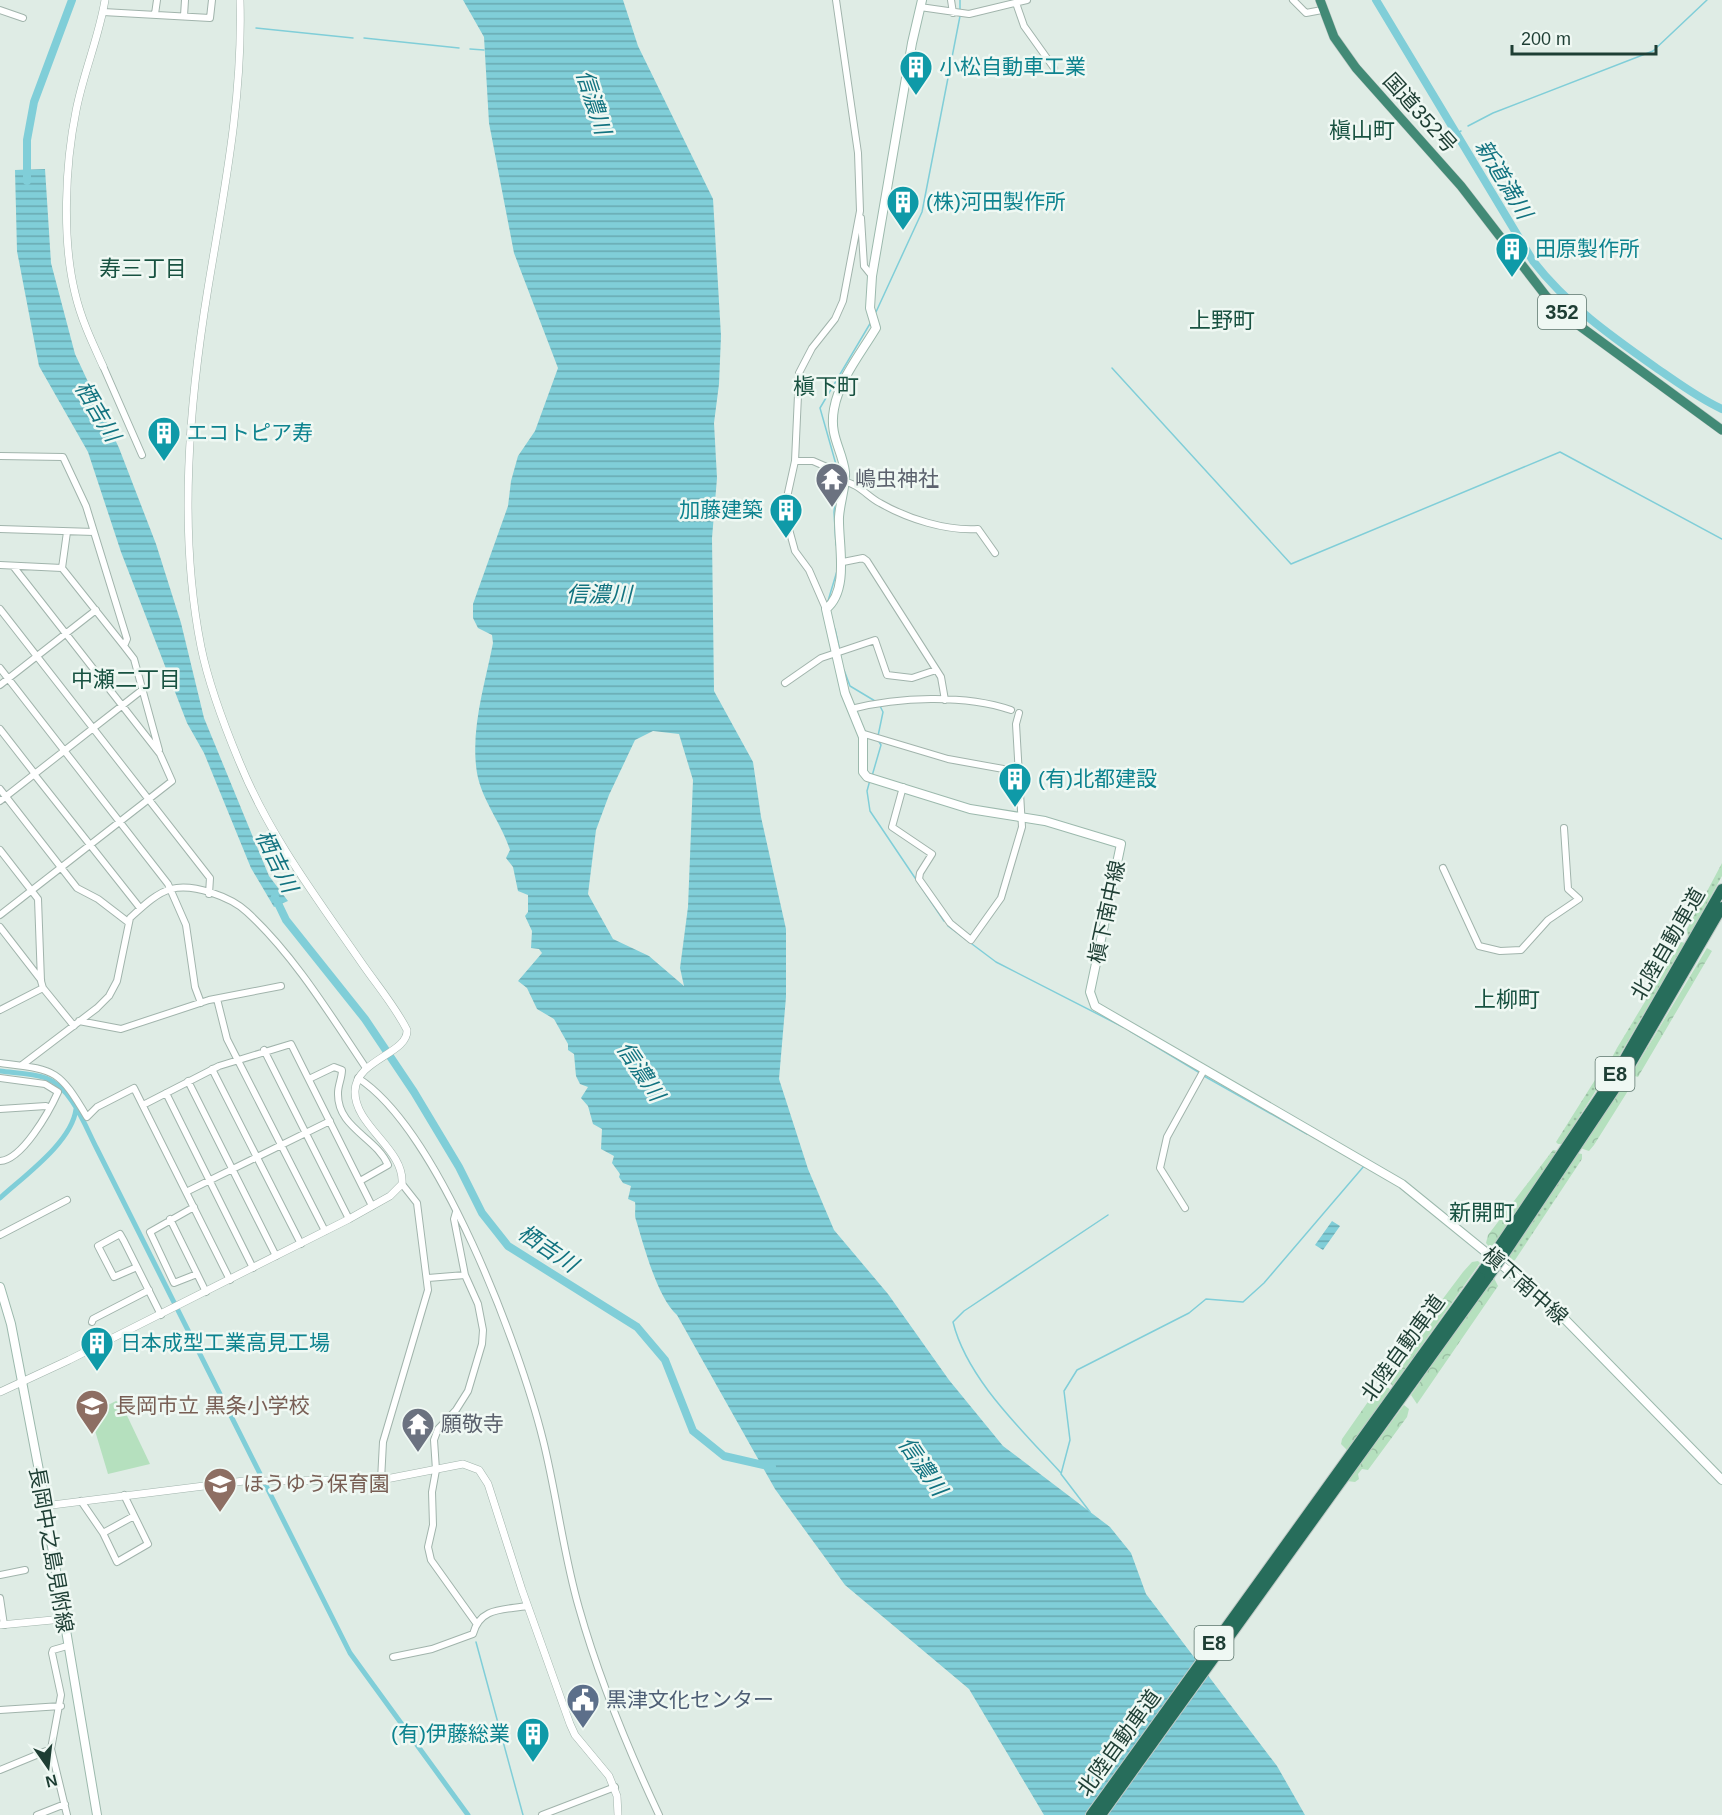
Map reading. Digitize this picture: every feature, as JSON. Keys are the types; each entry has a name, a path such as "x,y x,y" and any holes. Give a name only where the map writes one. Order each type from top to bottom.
{"highway":[{"name":"国道352号","path":"1321,5 1334,37 1356,68 1461,186 1546,296 1585,330 1722,430"},
{"name":"北陸自動車道","path":"1499,1254 1614,1076 1722,889"},
{"name":"北陸自動車道","path":"1101,1815 1614,1091 1722,907"},
{"name":"北陸自動車道","path":"1091,1815 1341,1475"}],"main road":[{"path":"826,609 833,601 843,562 839,518 845,479 834,441 834,409 850,371 876,328 870,309 872,276 912,43 921,4"},
{"name":"槇下南中線","path":"826,609 851,710 864,742 862,764 865,775 970,809 1054,823 1121,844 1090,997 1100,1009 1389,1176 1435,1210 1552,1306 1722,1480"},
{"name":"長岡中之島見附線","path":"0,1287 11,1324 22,1383 97,1815"}],"street":[{"path":"105,0 76,111 70,155 68,203 70,262 75,293 90,338 142,455"},
{"path":"155,14 157,0"},
{"path":"184,16 185,0"},
{"path":"103,12 210,18 212,0"},
{"path":"240,0 236,118 202,327 192,428 190,549 196,615 216,699 255,797 299,874 405,1026 405,1038 368,1066 358,1078 355,1091 357,1106 395,1161 402,1177 402,1184 417,1203 428,1278 427,1301 383,1442 381,1480"},
{"path":"836,0 858,153 864,266 872,276"},
{"path":"951,0 953,13"},
{"path":"921,4 953,13 976,13 1003,3 1027,0"},
{"path":"1293,0 1306,13 1321,5"},
{"path":"1016,3 1024,26 1054,68"},
{"path":"0,10 23,18"},
{"path":"826,609 809,570 795,551 784,515 795,461 799,374 808,355 835,319 843,301 860,211"},
{"path":"0,456 63,457 81,492 94,532 127,639 124,646"},
{"path":"795,461 813,461 852,483 877,502 899,512 955,529 978,529 995,553"},
{"path":"0,529 94,532"},
{"path":"0,915 172,781 160,754 134,659 62,568 67,532"},
{"path":"843,562 863,558 867,561 943,682 945,700"},
{"path":"0,565 62,568"},
{"path":"13,566 160,754"},
{"path":"0,609 210,878 209,894"},
{"path":"0,684 96,610"},
{"path":"785,683 817,660 875,640 887,675 912,678 936,670"},
{"path":"0,668 170,889 186,925 195,987 201,1003"},
{"path":"3,798 142,690"},
{"path":"851,710 902,700 945,700 1011,710"},
{"path":"903,787 892,827 932,854 920,873 919,879 950,923 971,940 1004,889 1022,817 1016,724 1020,713"},
{"path":"0,729 140,908"},
{"path":"861,733 879,736 948,759 1020,772"},
{"path":"0,789 3,798 77,888 98,899 128,922"},
{"path":"1443,867 1479,946 1500,951 1521,950 1548,920 1579,899 1568,889 1564,828"},
{"path":"0,850 38,899 42,984"},
{"path":"22,1065 105,1002 113,989 128,922 140,908 170,889 188,889 209,894 247,912 300,972 368,1066"},
{"path":"0,927 42,984 77,1023 121,1029 201,1003 281,986"},
{"path":"0,1010 42,984"},
{"path":"217,999 227,1039 325,1232"},
{"path":"143,1105 212,1069 264,1050 291,1044 372,1206"},
{"path":"264,1050 349,1219"},
{"path":"0,1063 22,1065 57,1074 71,1090 87,1116 97,1107 134,1089 230,1280"},
{"path":"309,1079 334,1067 342,1070 338,1093 341,1111 355,1131 378,1149 388,1165 360,1181"},
{"path":"212,1069 300,1244"},
{"path":"1185,1208 1160,1168 1167,1137 1204,1070"},
{"path":"0,1078 45,1084 58,1092 22,1149 13,1158 0,1161"},
{"path":"358,1078 386,1101 430,1163 456,1212 501,1314 537,1417 569,1572 584,1626 609,1696 659,1815"},
{"path":"188,1081 276,1256"},
{"path":"166,1093 253,1268"},
{"path":"0,1109 46,1106 49,1108"},
{"path":"186,1192 330,1121"},
{"path":"0,1392 161,1315 325,1232 390,1196 402,1184"},
{"path":"0,1235 67,1200"},
{"path":"194,1208 170,1219 150,1232 173,1281 177,1283 196,1274"},
{"path":"456,1212 454,1219 465,1275 481,1314 482,1344 464,1398 435,1435 433,1525 428,1539 431,1560 476,1623"},
{"path":"170,1219 206,1292"},
{"path":"137,1267 114,1277 99,1246 120,1234 137,1267 148,1290 161,1315"},
{"path":"428,1278 465,1275"},
{"path":"93,1322 93,1319 148,1290"},
{"path":"44,1506 244,1481 381,1480 468,1464 479,1470 485,1477 527,1606 572,1731 604,1769 615,1787 618,1815"},
{"path":"81,1501 103,1533 117,1562 148,1544 124,1495"},
{"path":"103,1533 134,1516"},
{"path":"0,1575 25,1570"},
{"path":"0,1598 2,1625 63,1619"},
{"path":"393,1657 432,1649 473,1634 476,1623 482,1617 527,1606"},
{"path":"67,1646 53,1650 52,1653 61,1695 61,1706 51,1749 67,1815"},
{"path":"61,1695 76,1692"},
{"path":"0,1710 61,1706"},
{"path":"0,1770 51,1749"},
{"path":"542,1815 615,1787"},
{"path":"37,1815 65,1804"}],"green space":[{"path":"1722,863 1722,876 1688,938 1687,929"},
{"path":"1681,942 1685,943 1611,1070 1608,1065 1617,1048"},
{"path":"1707,948 1712,951 1638,1077 1631,1075"},
{"path":"1600,1072 1607,1073 1562,1144 1558,1144 1556,1142"},
{"path":"1627,1078 1632,1081 1631,1086 1594,1145 1589,1151 1580,1148"},
{"path":"1553,1150 1559,1151 1491,1249 1486,1243 1488,1235"},
{"path":"1577,1153 1582,1154 1582,1159 1515,1260 1510,1263 1504,1259"},
{"path":"1472,1262 1480,1263 1393,1386 1384,1377 1463,1272"},
{"path":"1493,1276 1498,1286 1417,1404 1411,1395"},
{"path":"1384,1384 1391,1390 1347,1450 1341,1444 1342,1439 1379,1386"},
{"path":"116,1401 121,1403 150,1464 108,1474 90,1414"},
{"path":"1404,1405 1409,1409 1407,1417 1368,1470 1362,1469 1358,1474 1359,1479 1355,1482 1347,1481"}],"water":[{"name":"信濃川","path":"463,0 623,0 638,46 713,199 721,336 719,384 714,423 717,478 712,538 714,691 753,762 761,817 786,929 786,997 779,1079 808,1169 834,1230 888,1294 949,1380 1003,1446 1110,1527 1131,1553 1146,1594 1277,1766 1305,1815 1044,1815 969,1689 845,1585 775,1489 677,1315 657,1284 635,1218 635,1202 628,1199 631,1186 623,1183 619,1177 620,1174 612,1163 614,1156 601,1149 602,1129 593,1124 588,1106 581,1098 588,1087 580,1084 576,1076 574,1054 568,1050 568,1044 554,1019 537,1009 527,988 518,981 542,953 539,949 531,948 532,931 525,916 528,912 528,895 518,891 513,867 506,858 510,850 483,793 477,773 475,740 493,643 492,635 478,628 473,618 473,604 508,506 511,481 518,456 535,431 558,368 514,253 489,123 484,37","holes":["653,731 679,734 693,780 688,907 680,968 684,986 649,956 613,939 588,894 596,830 609,795 635,740"]},
{"path":"45,169 51,263 75,354 119,448 156,544 181,623 204,718 269,876 288,901 274,907 251,868 204,753 187,723 121,552 88,452 39,366 17,251 15,170"},
{"path":"1332,1221 1340,1226 1323,1250 1315,1245"}],"waterway":[{"name":"栖吉川","path":"27,181 27,140 34,102 72,0"},
{"path":"960,0 960,11"},
{"name":"新道満川","path":"1376,0 1533,261 1546,277 1575,306 1606,331 1688,389 1722,409"},
{"path":"1468,126 1493,113 1653,51 1707,0"},
{"path":"876,312 922,212 960,16"},
{"path":"256,28 353,38"},
{"path":"364,38 459,48"},
{"path":"470,49 484,50"},
{"name":"新道満川","path":"1457,133 1461,131"},
{"path":"837,468 820,408 871,322"},
{"path":"1112,368 1291,564 1560,452 1722,539"},
{"path":"836,545 834,512 838,476"},
{"path":"828,601 837,571"},
{"path":"835,629 839,647"},
{"path":"844,670 850,686 875,701"},
{"path":"878,736 883,712 880,706"},
{"path":"872,776 881,745 878,740"},
{"path":"870,780 867,791 870,811 944,921"},
{"name":"栖吉川","path":"275,897 286,920 365,1019 414,1092 459,1167 482,1213 508,1246 637,1327 665,1360 693,1431 724,1456 772,1467"},
{"path":"948,926 996,962 1123,1027"},
{"path":"1130,1031 1200,1073"},
{"path":"0,1071 46,1078 63,1090 77,1109 350,1653 468,1815"},
{"path":"1204,1076 1307,1134"},
{"path":"0,1198 57,1146 73,1121 76,1109"},
{"path":"1090,1512 1061,1474 1070,1440 1064,1391 1077,1370 1189,1313 1206,1299 1243,1302 1264,1283 1364,1166"},
{"path":"1061,1473 1013,1421 983,1383 970,1364 953,1322 964,1311 1108,1215"},
{"path":"476,1642 523,1815"}],"place":[{"name":"小松自動車工業","path":"916,96"},
{"name":"(株)河田製作所","path":"903,231"},
{"name":"田原製作所","path":"1512,278"},
{"name":"エコトピア寿","path":"164,462"},
{"name":"嶋虫神社","path":"832,508"},
{"name":"加藤建築","path":"786,539"},
{"name":"(有)北都建設","path":"1015,808"},
{"name":"日本成型工業高見工場","path":"97,1372"},
{"name":"長岡市立 黒条小学校","path":"92,1435"},
{"name":"願敬寺","path":"418,1453"},
{"name":"ほうゆう保育園","path":"220,1513"},
{"name":"黒津文化センター","path":"583,1729"},
{"name":"(有)伊藤総業","path":"533,1763"}],"district":[{"name":"槇山町","path":"1362,130"},
{"name":"寿三丁目","path":"143,268"},
{"name":"上野町","path":"1222,320"},
{"name":"槇下町","path":"826,386"},
{"name":"中瀬二丁目","path":"126,679"},
{"name":"上柳町","path":"1507,999"},
{"name":"新開町","path":"1482,1212"}]}
